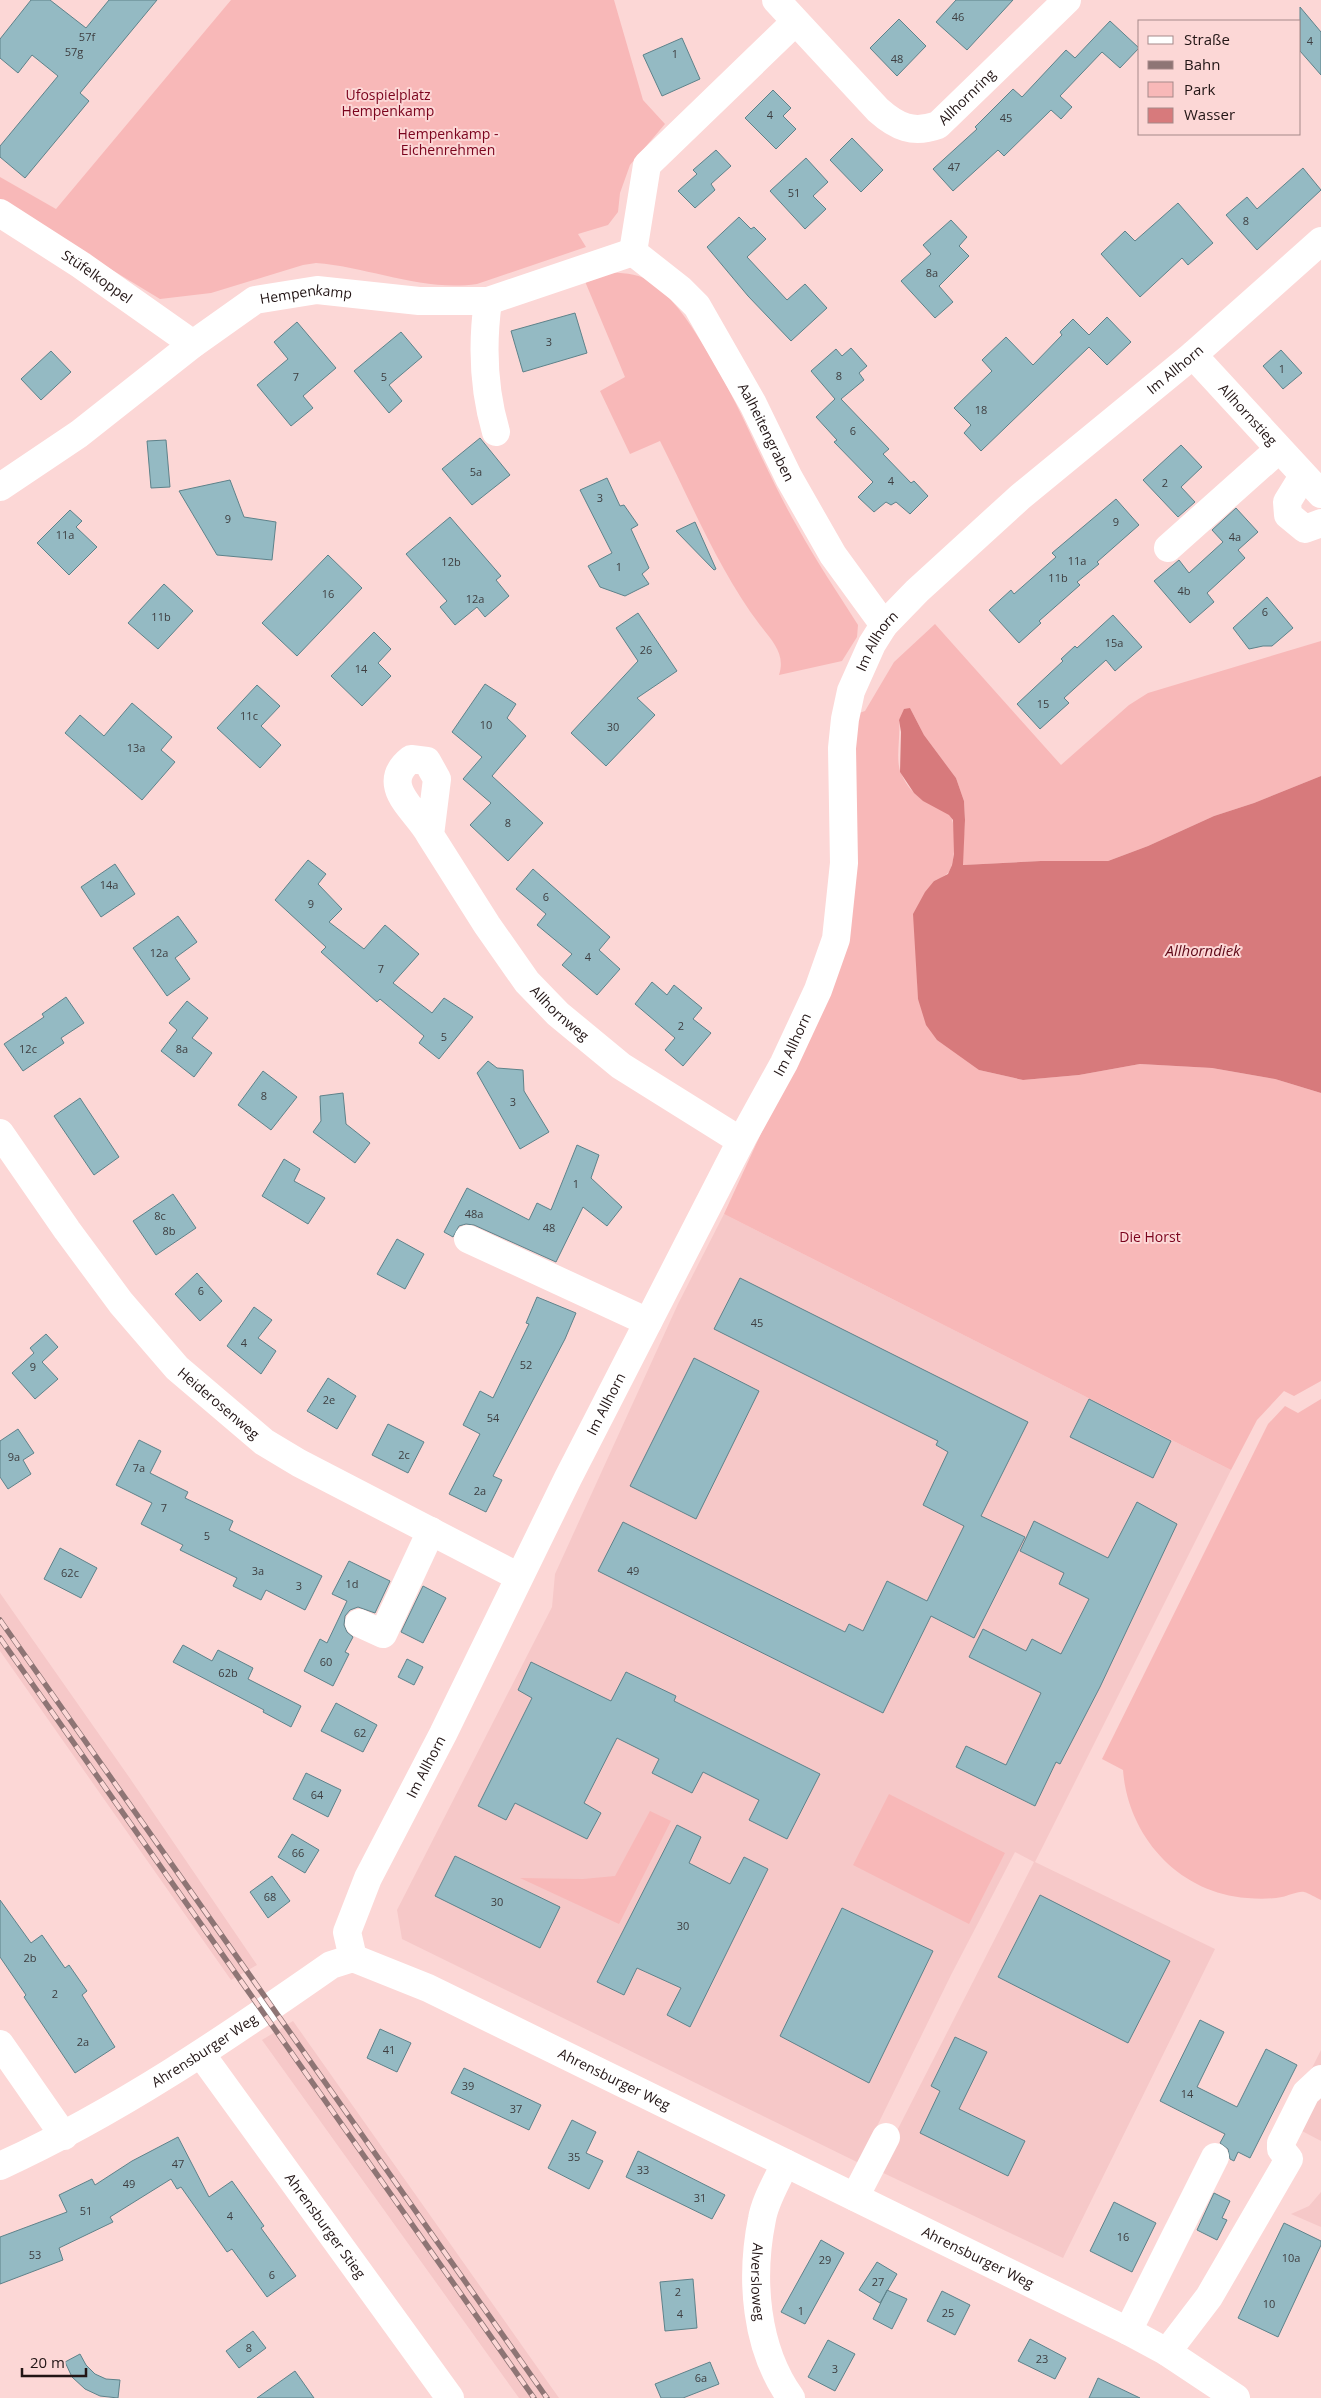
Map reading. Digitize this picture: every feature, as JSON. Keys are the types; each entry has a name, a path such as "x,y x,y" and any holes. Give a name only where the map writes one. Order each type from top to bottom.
{"street":[{"name":"Allhornring","path":"776,0 878,110 896,124 916,130 938,125 1067,0"},
{"path":"633,252 638,173 795,22"},
{"name":"Stüfelkoppel","path":"0,213 81,265 193,344"},
{"name":"Im Allhorn","path":"353,1958 347,1932 368,1878 412,1795 519,1577 648,1322 741,1141 784,1063 818,990 836,939 844,863 842,748 845,719 851,691 872,644 884,625 917,591 1020,497 1193,355 1321,241"},
{"name":"Hempenkamp","path":"0,487 79,434 193,344 255,300 317,290 419,302 488,301 633,252"},
{"name":"Aalheitengraben","path":"633,252 680,289 697,306 746,390 789,478 833,555 884,625"},
{"path":"488,301 484,326 486,367 489,410 496,432"},
{"name":"Allhornstieg","path":"1193,355 1312,485 1287,502 1288,515 1305,529 1321,523"},
{"path":"1168,548 1278,450"},
{"name":"Allhornweg","path":"430,835 487,926 527,982 558,1014 621,1066 741,1141"},
{"name":"Heiderosenweg","path":"0,1133 67,1230 121,1303 177,1368 264,1442 519,1577"},
{"path":"468,1239 648,1322"},
{"path":"360,1623 383,1634 431,1531"},
{"name":"Ahrensburger Weg","path":"0,2166 64,2136 201,2054 331,1965 353,1958 428,1988 1128,2332 1167,2352 1236,2398"},
{"path":"0,2044 64,2136"},
{"name":"Ahrensburger Stieg","path":"201,2054 450,2398"},
{"path":"1167,2352 1209,2297 1290,2159 1281,2149 1281,2143 1306,2093 1321,2079"},
{"path":"855,2197 886,2137"},
{"path":"1128,2332 1215,2157"},
{"name":"Alversloweg","path":"786,2163 762,2217 755,2273 763,2340 784,2388 791,2398"}],"shaded area":[{"path":"724,1214 1231,1470 1035,1862 1215,1949 1063,2258 877,2170 1034,1862 1015,1852 951,1975 859,2163 402,1939 397,1910 552,1607 555,1574 678,1304"},
{"path":"0,1593 129,1777 257,1965 231,1980 0,1651"},
{"path":"293,2021 559,2398 519,2398 262,2040"},
{"path":"1321,2050 1321,2141 1302,2131 1278,2136"},
{"path":"1321,2192 1321,2227 1291,2214 1309,2206"}],"green space":[{"name":"Hempenkamp - Eichenrehmen","path":"231,0 614,0 643,100 665,124 630,165 620,193 618,212 608,225 578,234 586,247 477,284 437,285 336,265 316,263 303,265 211,293 160,299 0,202 0,177 56,209"},
{"path":"607,272 638,276 657,286 685,317 716,365 785,505 812,553 858,625 857,637 842,661 779,675 781,661 777,648 731,582 706,536 660,441 630,454 600,391 625,377 584,279"},
{"name":"Die Horst","path":"935,624 1061,765 1129,705 1148,693 1321,641 1321,776 1254,803 1214,816 1148,846 1108,861 1041,861 962,865 965,820 964,801 956,778 924,735 910,708 899,720 898,762 901,773 911,790 922,799 949,814 952,818 954,834 954,853 951,868 947,874 934,881 917,962 918,999 979,1070 1023,1080 1079,1075 1140,1064 1212,1068 1275,1079 1321,1093 1321,1381 1294,1396 1284,1391 1257,1420 1231,1470 724,1214 837,968 853,715 865,711 894,662"},
{"path":"1321,1399 1321,1900 1304,1892 1265,1899 1222,1894 1200,1885 1179,1873 1161,1857 1147,1839 1135,1818 1127,1795 1123,1770 1102,1759 1268,1424 1285,1406 1298,1413"},
{"path":"889,1794 1005,1853 969,1924 853,1865"},
{"path":"650,1811 671,1821 619,1924 520,1878 583,1879 615,1876"}],"water":[{"name":"Allhorndiek","path":"910,708 924,735 956,778 964,801 963,865 1041,861 1108,861 1148,846 1214,816 1254,803 1321,776 1321,1093 1275,1079 1212,1068 1140,1064 1079,1075 1023,1080 979,1070 937,1040 926,1025 918,999 913,914 925,892 934,881 948,874 952,865 954,854 953,820 949,815 923,801 914,793 900,772 901,732 899,720 904,709"}],"building":[{"path":"31,0 50,0 86,28 109,0 157,0 80,93 89,101 25,178 0,157 0,146 58,76 32,55 18,73 0,58 0,39"},
{"path":"956,0 1013,0 967,50 936,22"},
{"path":"1300,7 1321,32 1321,75 1301,52"},
{"path":"899,19 926,46 897,76 870,48"},
{"path":"1110,21 1138,47 1120,68 1102,52 1060,96 1072,107 1061,119 1051,110 1004,156 998,150 953,191 933,169 977,129 975,127 1013,89 1022,97 1066,50 1075,58"},
{"path":"682,38 700,79 662,96 643,55"},
{"path":"773,90 791,108 783,116 796,129 776,149 745,118"},
{"path":"852,138 883,170 861,192 830,160"},
{"path":"716,150 731,166 711,184 715,190 695,208 678,191 697,174 693,170"},
{"path":"806,158 828,182 813,196 826,209 805,229 770,191"},
{"path":"1303,168 1321,190 1257,250 1226,215 1247,197 1257,209"},
{"path":"1178,203 1213,243 1188,265 1182,258 1140,297 1101,254 1125,231 1135,241"},
{"path":"739,217 751,229 754,227 766,239 747,257 787,300 805,284 827,308 791,341 748,296 707,247"},
{"path":"951,220 967,237 959,246 969,256 939,286 953,302 935,318 901,281 931,254 923,245"},
{"path":"575,313 587,353 523,372 511,331"},
{"path":"1107,317 1131,342 1107,365 1089,347 981,451 964,433 971,425 954,408 992,371 982,360 1006,337 1033,365 1062,335 1060,332 1073,319 1089,335"},
{"path":"297,322 336,368 303,396 313,408 291,426 257,385 288,359 274,342"},
{"path":"401,332 422,357 389,385 402,401 389,413 354,371"},
{"path":"851,348 867,366 859,373 864,380 841,399 889,449 883,454 911,483 914,481 928,496 910,514 896,502 891,505 886,502 874,512 858,497 873,482 834,442 837,440 816,417 835,399 811,371 836,349 842,356"},
{"path":"1281,350 1302,373 1283,389 1263,366"},
{"path":"51,351 71,372 41,400 21,379"},
{"path":"480,438 510,475 472,505 442,469"},
{"path":"166,440 170,487 151,488 147,441"},
{"path":"1181,445 1202,467 1181,487 1195,502 1178,517 1143,480"},
{"path":"607,478 620,506 624,505 638,525 631,529 649,568 642,574 649,584 625,596 600,587 588,566 612,553 580,490"},
{"path":"230,480 244,517 276,522 272,560 217,555 179,491"},
{"path":"1116,499 1139,525 1097,562 1099,564 1077,582 1080,585 1039,621 1041,623 1019,643 989,610 1011,590 1014,594 1056,557 1052,553"},
{"path":"1236,508 1258,532 1238,550 1245,558 1207,593 1214,602 1190,623 1154,581 1179,560 1189,573 1223,542 1212,530"},
{"path":"70,510 82,521 76,527 97,547 69,575 37,543"},
{"path":"450,517 501,576 496,580 509,596 485,617 477,607 455,625 440,607 447,601 406,554"},
{"path":"695,522 716,569 714,570 676,531"},
{"path":"328,555 362,588 297,656 262,623"},
{"path":"164,584 193,611 158,649 128,623"},
{"path":"1267,597 1293,628 1272,646 1249,649 1233,628"},
{"path":"638,613 677,671 637,698 655,715 606,766 571,733 638,661 616,628"},
{"path":"1113,615 1142,647 1115,671 1106,660 1064,698 1069,703 1040,729 1017,704 1063,661 1061,659 1075,646 1077,648"},
{"path":"374,632 391,649 378,663 391,676 362,706 331,676"},
{"path":"485,684 516,704 507,718 526,736 492,776 543,823 508,861 470,825 491,803 463,779 482,757 452,732"},
{"path":"257,685 280,706 261,726 281,745 260,768 217,728"},
{"path":"132,703 172,737 161,750 175,762 142,800 65,733 80,715 104,736"},
{"path":"308,860 326,874 318,884 342,909 329,922 364,949 385,925 419,954 393,983 432,1013 444,998 473,1017 439,1059 419,1043 424,1036 380,999 377,1002 321,952 326,947 275,900"},
{"path":"115,864 135,894 101,917 81,887"},
{"path":"533,869 610,937 599,950 620,969 597,995 562,965 572,954 537,925 546,914 516,889"},
{"path":"178,916 197,942 175,958 190,979 167,996 133,948"},
{"path":"652,982 667,995 674,985 702,1008 693,1019 711,1033 683,1066 665,1050 675,1038 635,1004"},
{"path":"66,997 84,1023 61,1038 64,1043 23,1071 4,1044 44,1017 42,1014"},
{"path":"187,1001 208,1018 192,1038 212,1053 194,1077 161,1051 177,1030 169,1023"},
{"path":"488,1061 497,1068 523,1070 524,1091 549,1132 520,1149 477,1073"},
{"path":"263,1071 297,1097 271,1130 238,1105"},
{"path":"343,1093 346,1124 370,1143 355,1163 313,1132 321,1121 320,1096"},
{"path":"80,1098 119,1157 94,1175 54,1116"},
{"path":"577,1145 599,1155 591,1178 622,1207 607,1226 583,1207 556,1262 474,1225 466,1224 459,1226 453,1237 444,1232 467,1188 529,1220 537,1203 551,1210"},
{"path":"284,1159 300,1169 294,1181 325,1198 308,1224 262,1196"},
{"path":"173,1194 196,1228 156,1255 133,1221"},
{"path":"397,1239 424,1254 405,1289 377,1274"},
{"path":"197,1273 222,1301 200,1321 175,1294"},
{"path":"740,1278 1028,1422 981,1516 1025,1537 974,1638 931,1616 883,1713 598,1571 623,1522 845,1632 849,1624 863,1631 887,1581 927,1601 964,1526 923,1505 948,1452 936,1445 938,1441 714,1329"},
{"path":"537,1297 576,1313 565,1339 493,1476 502,1480 486,1512 449,1494 480,1434 463,1425 480,1391 493,1398 529,1324 526,1323"},
{"path":"254,1307 272,1320 258,1338 276,1351 261,1374 227,1346"},
{"path":"46,1334 58,1347 42,1362 58,1379 35,1399 12,1373 34,1353 30,1348"},
{"path":"694,1358 759,1391 696,1519 630,1486"},
{"path":"328,1378 356,1396 337,1429 307,1411"},
{"path":"1089,1399 1171,1441 1153,1478 1070,1437"},
{"path":"388,1424 424,1442 408,1473 372,1455"},
{"path":"18,1429 34,1453 23,1460 31,1474 8,1489 0,1477 0,1441"},
{"path":"139,1440 161,1451 150,1473 188,1492 185,1498 233,1521 229,1530 322,1576 305,1610 266,1590 261,1600 233,1586 237,1578 180,1550 183,1545 141,1524 152,1503 116,1485"},
{"path":"1137,1502 1177,1524 1100,1687 1060,1764 1056,1762 1035,1806 956,1767 966,1746 1006,1765 1041,1693 969,1657 983,1629 1026,1651 1032,1639 1061,1654 1089,1599 1059,1584 1064,1573 1020,1551 1034,1521 1108,1558"},
{"path":"60,1548 97,1568 81,1598 44,1579"},
{"path":"349,1561 390,1581 375,1613 358,1607 350,1610 345,1616 344,1625 347,1632 353,1637 345,1652 349,1654 333,1686 304,1671 320,1639 327,1643 347,1601 332,1594"},
{"path":"423,1586 446,1598 423,1643 401,1632"},
{"path":"183,1645 212,1661 218,1650 253,1668 248,1679 301,1706 291,1727 263,1712 264,1710 173,1662"},
{"path":"407,1659 423,1667 414,1685 398,1677"},
{"path":"531,1662 611,1701 626,1672 676,1696 674,1701 820,1774 787,1839 749,1820 759,1800 703,1772 692,1793 652,1773 659,1759 617,1738 584,1803 601,1813 587,1839 515,1803 506,1820 478,1806 532,1698 518,1690"},
{"path":"336,1703 377,1725 363,1752 321,1731"},
{"path":"306,1773 341,1790 328,1817 293,1799"},
{"path":"677,1825 701,1837 689,1863 730,1884 744,1857 768,1869 690,2027 667,2015 681,1988 637,1968 624,1995 597,1982"},
{"path":"292,1834 319,1850 305,1873 278,1857"},
{"path":"455,1856 560,1907 540,1948 435,1896"},
{"path":"272,1876 290,1901 268,1918 250,1892"},
{"path":"1040,1895 1170,1961 1128,2043 998,1977"},
{"path":"0,1900 31,1943 42,1935 65,1968 69,1965 87,1991 82,1995 115,2047 75,2073 24,1997 26,1995 0,1957"},
{"path":"842,1908 933,1951 869,2083 780,2036"},
{"path":"1200,2020 1224,2032 1197,2087 1237,2107 1266,2049 1297,2065 1250,2158 1238,2152 1234,2161 1230,2159 1228,2149 1220,2143 1225,2134 1160,2101"},
{"path":"380,2029 411,2043 397,2072 367,2058"},
{"path":"955,2037 987,2052 959,2109 1025,2141 1008,2176 920,2133 940,2091 931,2086"},
{"path":"464,2068 541,2105 529,2130 451,2093"},
{"path":"572,2120 596,2132 586,2153 603,2161 589,2189 548,2168"},
{"path":"178,2137 209,2197 232,2181 264,2226 261,2228 296,2276 267,2297 232,2249 227,2252 181,2187 177,2189 171,2179 110,2217 113,2222 59,2248 63,2260 0,2284 0,2237 67,2212 59,2195 92,2179 95,2185 132,2161"},
{"path":"638,2151 725,2195 712,2219 626,2177"},
{"path":"1214,2193 1230,2201 1222,2218 1227,2220 1217,2240 1197,2230"},
{"path":"1114,2202 1156,2223 1132,2272 1090,2251"},
{"path":"1284,2223 1321,2241 1321,2245 1278,2337 1238,2318"},
{"path":"821,2240 844,2253 805,2324 781,2312"},
{"path":"877,2262 897,2274 880,2303 859,2290"},
{"path":"693,2279 697,2328 665,2331 660,2282"},
{"path":"887,2290 907,2299 892,2329 873,2319"},
{"path":"942,2291 970,2305 955,2335 927,2321"},
{"path":"253,2331 266,2348 239,2368 226,2351"},
{"path":"1030,2339 1066,2358 1055,2379 1018,2361"},
{"path":"828,2340 855,2354 835,2391 808,2377"},
{"path":"80,2354 86,2365 95,2374 106,2379 120,2380 118,2398 100,2396 85,2389 72,2377 65,2362"},
{"path":"710,2362 719,2384 683,2398 661,2398 655,2384"},
{"path":"295,2371 314,2398 257,2398"},
{"path":"1098,2378 1140,2398 1089,2398"}],"railway":[{"path":"0,1620 547,2398"},
{"path":"0,1638 534,2398"}],"park label":[{"name":"Ufospielplatz Hempenkamp","path":"388,104"}]}
